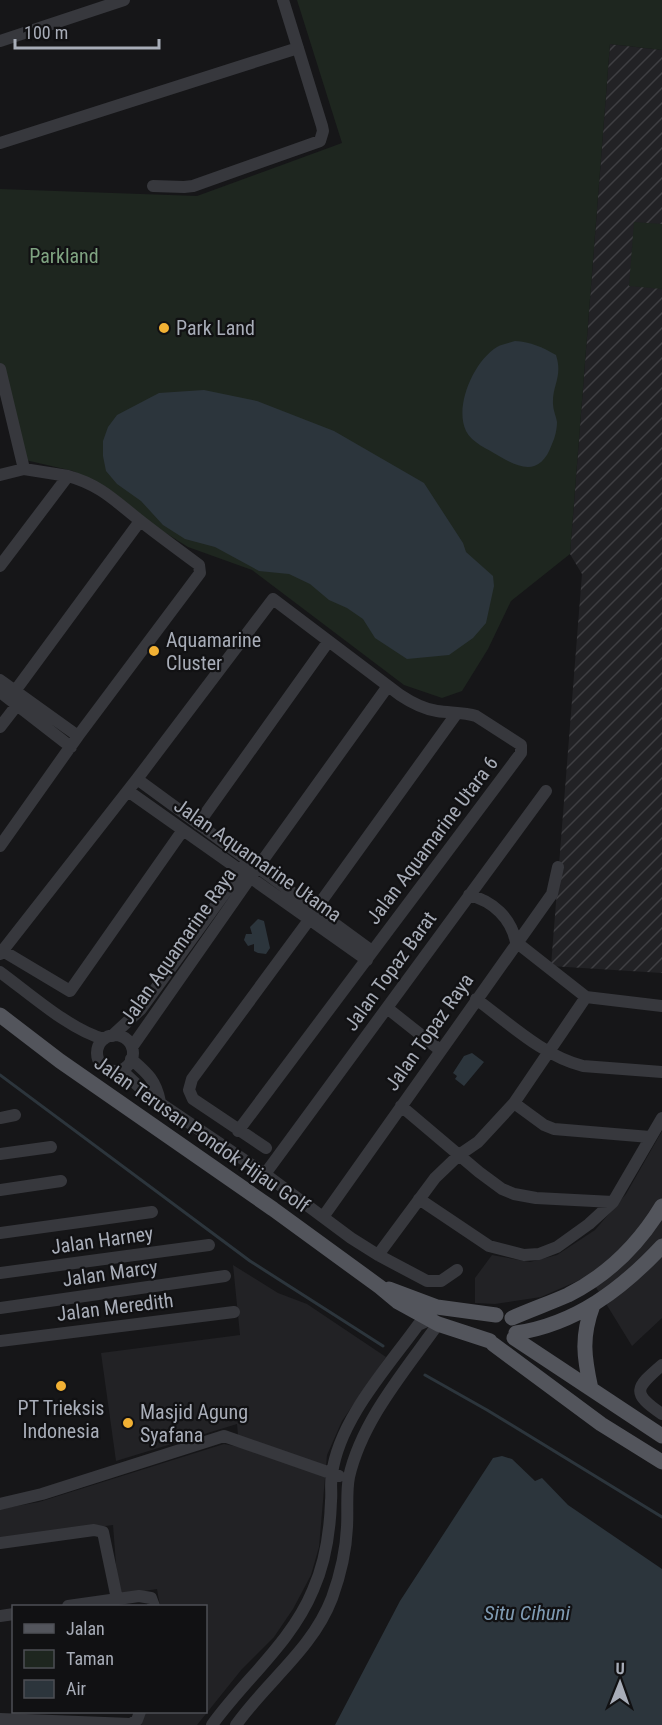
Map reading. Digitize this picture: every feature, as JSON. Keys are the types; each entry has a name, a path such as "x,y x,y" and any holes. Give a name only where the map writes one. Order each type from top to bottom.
{"main road":[{"name":"Jalan Terusan Pondok Hijau Golf","path":"0,1015 60,1061 273,1209 398,1302 434,1322 492,1342 601,1424 662,1462"},
{"path":"662,1206 627,1253 603,1273 519,1327 510,1343 503,1345 492,1342 486,1334 489,1319 504,1314 519,1327 534,1349 662,1436"},
{"path":"519,1327 544,1328 575,1316 637,1272 662,1246"},
{"name":"Jalan Terusan Pondok Hijau Golf","path":"380,1287 425,1304 496,1315"},
{"path":"591,1389 585,1361 584,1340 585,1324 592,1305"},
{"path":"434,1322 454,1310"},
{"path":"519,1363 534,1349"}],"street":[{"path":"0,40 124,0"},
{"path":"153,186 184,188 193,186 320,141 323,134 322,126 282,0"},
{"path":"0,143 298,48"},
{"path":"0,369 24,469"},
{"path":"0,475 24,469 85,481 114,498 140,521 199,564 200,573 78,736 0,846"},
{"path":"0,566 68,476"},
{"path":"15,691 140,521"},
{"path":"183,830 70,990 68,991 1,953 137,780 273,599 328,642 418,706 457,713 192,1079 189,1093 193,1099 266,1148"},
{"path":"198,824 328,642"},
{"path":"0,680 78,736"},
{"path":"249,869 388,686"},
{"path":"0,692 71,747"},
{"path":"0,727 17,705"},
{"name":"Jalan Aquamarine Utara 6","path":"238,1131 522,751 521,745 476,716 457,713"},
{"name":"Jalan Aquamarine Utama","path":"137,780 198,824 249,869 369,956"},
{"name":"Jalan Aquamarine Utama","path":"128,791 183,830 249,869"},
{"name":"Jalan Topaz Barat","path":"265,1174 546,791"},
{"name":"Jalan Topaz Raya","path":"322,1217 552,894 558,867"},
{"name":"Jalan Aquamarine Raya","path":"105,1041 141,1009 249,869"},
{"name":"Jalan Aquamarine Raya","path":"131,1053 249,869"},
{"path":"469,896 481,898 500,912 514,930 516,942 586,997 662,1006"},
{"path":"0,972 90,1035 105,1041 124,1038 131,1053 154,1082 160,1102"},
{"path":"378,1256 435,1178 459,1155 478,1142 514,1104 586,997"},
{"path":"476,999 548,1052 571,1063 583,1066 662,1072"},
{"path":"387,1008 440,1050"},
{"path":"105,1041 97,1053 101,1065 112,1071 121,1070 130,1062 131,1053"},
{"path":"121,1070 148,1095 265,1174 378,1256 427,1281 441,1281 457,1270"},
{"path":"514,1104 544,1125 554,1129 650,1137"},
{"path":"401,1106 490,1180 514,1194 536,1198 613,1202"},
{"path":"0,1118 15,1115"},
{"path":"419,1199 489,1246 524,1255 539,1254 557,1247 589,1224 613,1202 662,1118"},
{"path":"0,1154 51,1147"},
{"path":"0,1190 61,1181"},
{"path":"0,1233 152,1212"},
{"name":"Jalan Harney","path":"0,1273 209,1245"},
{"name":"Jalan Marcy","path":"0,1308 225,1276"},
{"name":"Jalan Meredith","path":"0,1341 234,1312"},
{"path":"212,1725 223,1709 276,1651 296,1624 313,1591 325,1558 330,1527 332,1473 343,1434 358,1408 418,1325 434,1322"},
{"path":"236,1725 291,1663 313,1634 331,1599 342,1563 347,1530 348,1479 359,1444 372,1419 434,1322"},
{"path":"662,1365 642,1383 641,1397 644,1402 662,1414"},
{"path":"0,1504 42,1494 224,1436 348,1479"},
{"path":"0,1543 94,1530 103,1532 106,1536 117,1599"},
{"path":"75,1605 139,1596 151,1598 154,1605"},
{"path":"302,1613 318,1624"},
{"path":"0,1719 75,1716 124,1724 137,1717"}],"shaded area":[{"path":"610,44 662,50 662,973 551,966 582,574 570,554"},
{"path":"662,1131 662,1318 632,1346 589,1276 541,1297 495,1304 475,1303 475,1278 492,1255 530,1262 557,1255 595,1230 626,1194"},
{"path":"233,1265 278,1293 307,1304 386,1357 342,1421 327,1455 319,1547 311,1575 293,1609 274,1637 242,1669 207,1713 207,1605 160,1605 157,1589 124,1594 118,1590 113,1525 0,1540 0,1509 39,1502 224,1444 239,1447 237,1424 116,1461 101,1353 240,1335"},
{"path":"146,1713 207,1713 197,1725 141,1725"}],"green space":[{"name":"Parkland","path":"297,0 662,0 662,50 610,44 570,554 511,601 488,649 462,691 442,698 404,685 252,570 188,547 156,527 113,492 73,471 21,459 0,371 0,189 197,196 342,143"},
{"path":"634,222 662,224 662,289 629,286"}],"water":[{"path":"515,341 531,344 556,355 558,363 553,397 557,422 555,436 548,454 542,461 530,467 507,461 476,442 466,431 463,421 464,397 474,373 497,347"},
{"path":"204,390 257,401 334,431 424,483 463,543 466,552 493,576 494,586 486,623 473,638 449,655 407,659 375,638 363,619 329,600 310,584 289,574 259,571 215,547 185,539 163,525 141,501 117,484 106,471 103,441 108,427 117,415 159,393"},
{"path":"258,919 264,921 270,948 266,954 254,951 254,944 248,946 244,940 246,934 252,934 250,927"},
{"path":"472,1053 484,1062 464,1086 455,1079 457,1076 453,1073 464,1056"},
{"name":"Situ Cihuni","path":"502,1456 512,1459 535,1481 542,1478 568,1505 662,1569 662,1725 335,1725 400,1601 493,1458"}],"waterway":[{"path":"0,1075 250,1261 383,1346"},
{"path":"425,1375 487,1410 662,1517"}],"place":[{"name":"Park Land","path":"164,328"},
{"name":"Aquamarine Cluster","path":"154,651"},
{"name":"PT Trieksis Indonesia","path":"61,1386"},
{"name":"Masjid Agung Syafana","path":"128,1423"}]}
